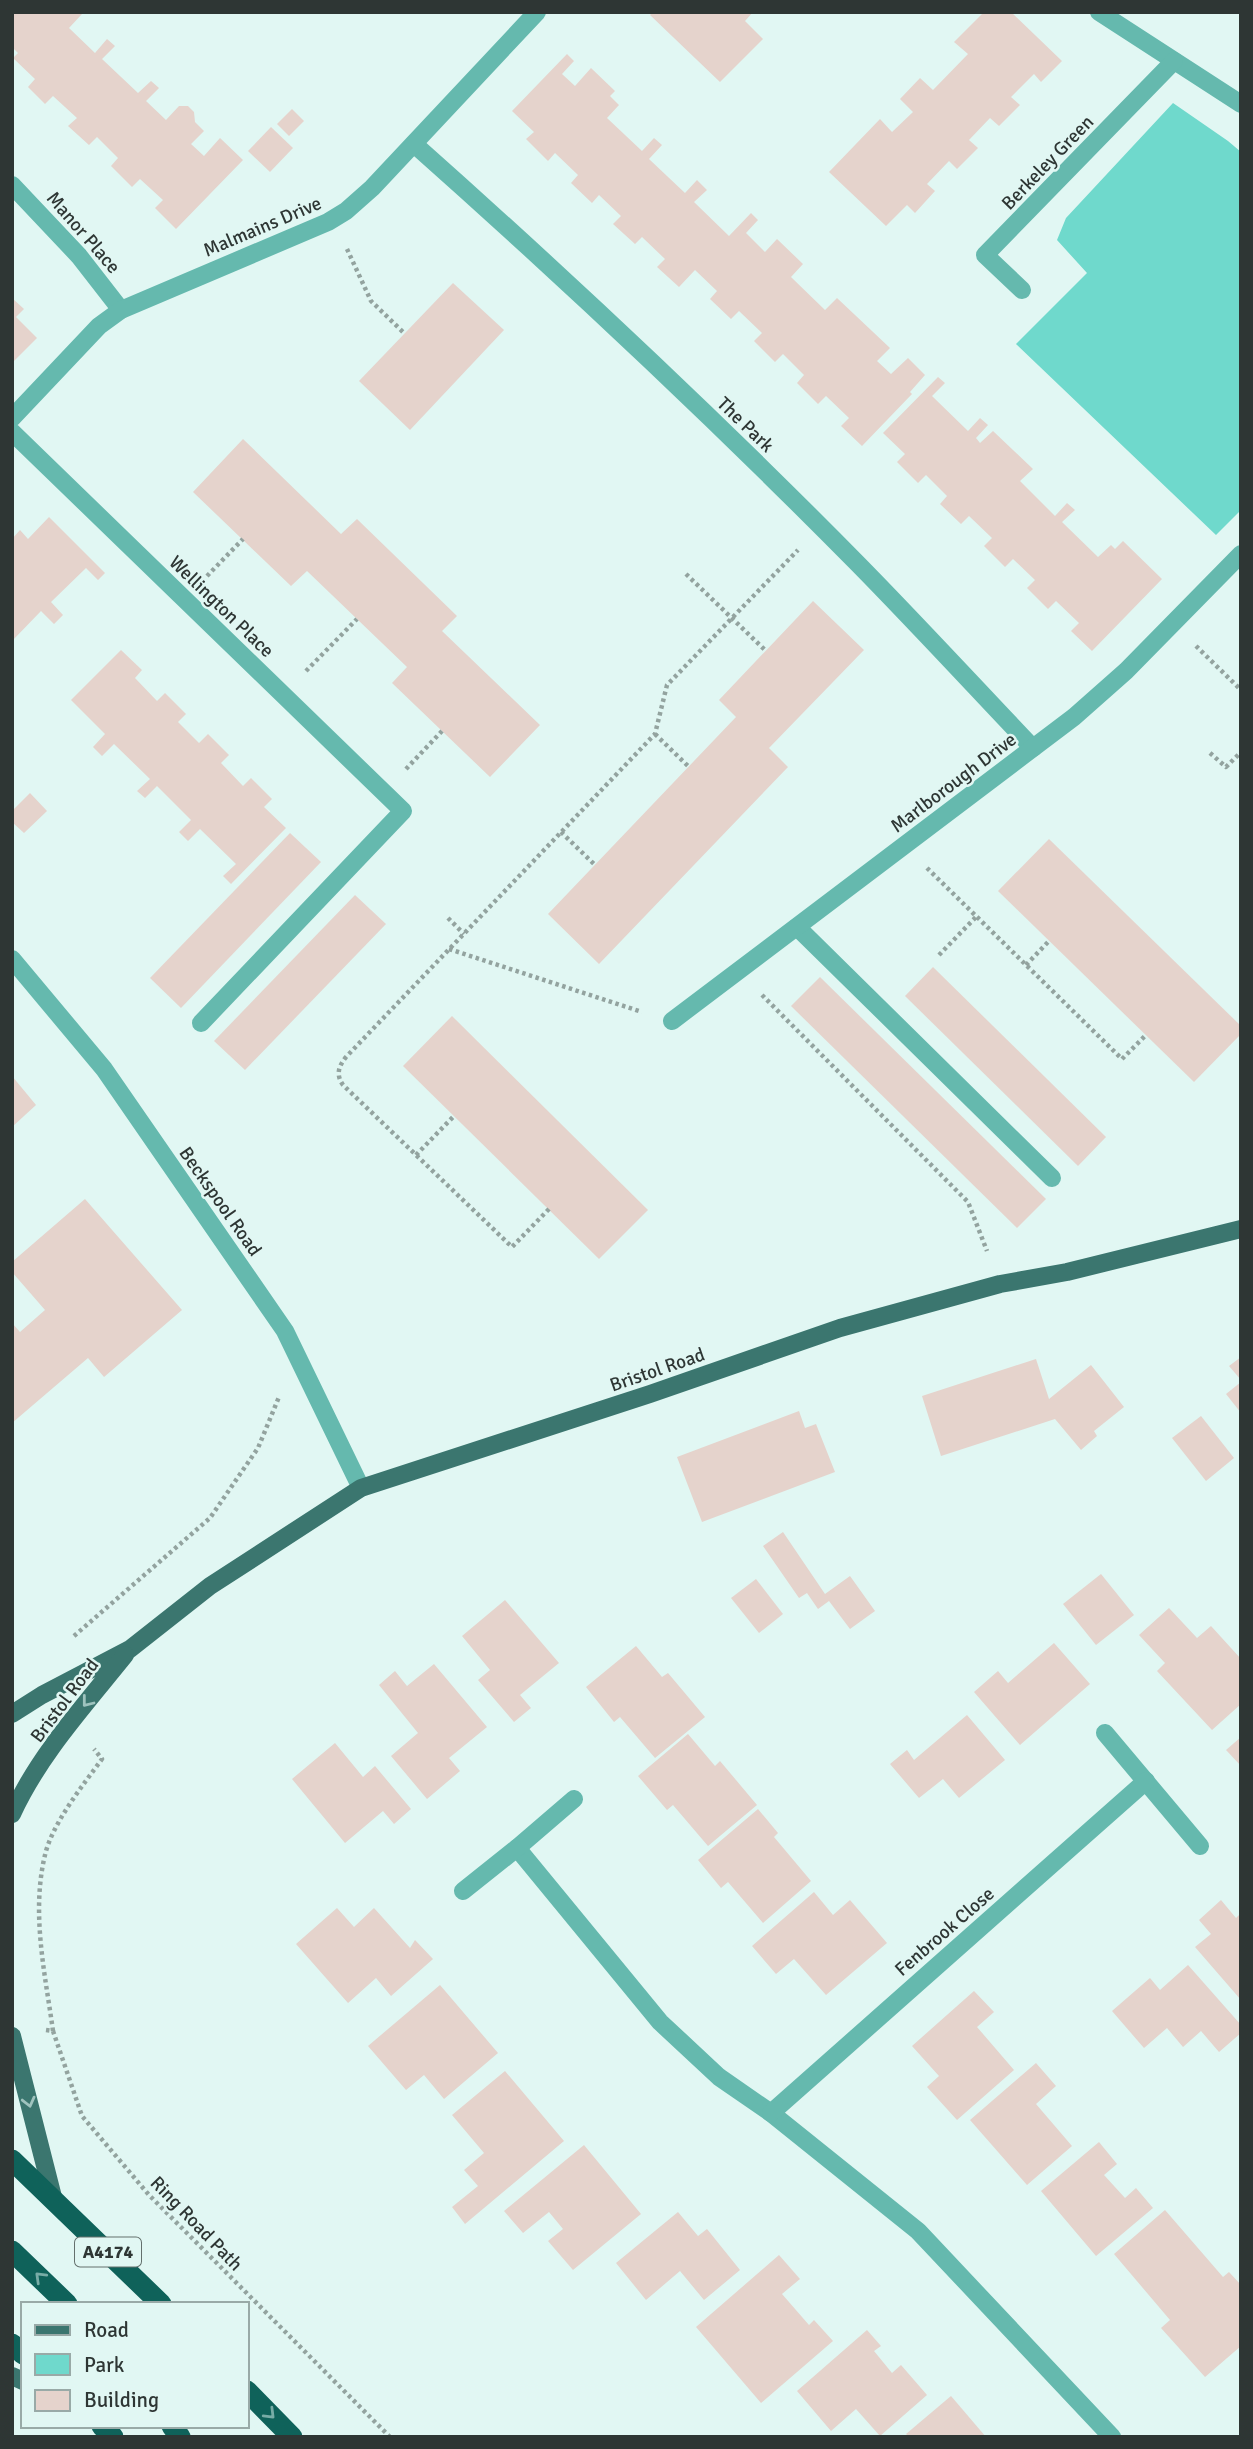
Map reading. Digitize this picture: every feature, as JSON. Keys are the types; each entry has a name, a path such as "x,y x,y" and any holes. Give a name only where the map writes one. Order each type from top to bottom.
{"highway":[{"name":"A4174","path":"12,2160 159,2302"},
{"path":"12,2251 65,2302"},
{"path":"248,2392 292,2437"}],"main road":[{"name":"Bristol Road","path":"12,1714 130,1648 210,1586 361,1488 650,1394 841,1328 1000,1284 1067,1272 1241,1229"},
{"name":"Bristol Road","path":"32,1777 130,1648"},
{"path":"12,1798 32,1777"},
{"path":"12,1814 32,1777"},
{"path":"12,2036 54,2201"}],"street":[{"name":"Malmains Drive","path":"12,418 99,326 121,310 333,219 358,201 537,12"},
{"path":"1099,12 1241,104"},
{"name":"Berkeley Green","path":"1022,290 985,255 1174,61"},
{"name":"The Park","path":"414,144 525,243 690,399 820,526 1033,748"},
{"name":"Manor Place","path":"12,186 79,256 121,310"},
{"name":"Wellington Place","path":"12,432 404,811 201,1023"},
{"name":"Marlborough Drive","path":"672,1021 1102,695 1241,554"},
{"path":"797,927 1052,1178"},
{"name":"Beckspool Road","path":"12,959 104,1069 285,1331 361,1488"},
{"path":"1105,1733 1200,1846"},
{"name":"Fenbrook Close","path":"771,2113 1146,1781"},
{"path":"463,1891 574,1799"},
{"path":"517,1848 660,2022 719,2077 771,2113 918,2231 1112,2437"}],"path":[{"path":"333,219 371,302 404,333"},
{"path":"549,1209 512,1247 343,1085 338,1074 346,1057 656,734 667,685 820,526"},
{"path":"185,599 243,539"},
{"path":"686,574 765,651"},
{"path":"284,695 357,619"},
{"path":"1172,624 1241,690"},
{"path":"383,792 442,731"},
{"path":"656,734 689,767"},
{"path":"1210,753 1226,767 1241,752"},
{"path":"561,832 595,865"},
{"path":"904,846 1122,1059 1146,1035"},
{"path":"939,955 976,916"},
{"path":"448,918 464,934"},
{"path":"1026,965 1049,941"},
{"path":"449,949 672,1021"},
{"path":"738,971 968,1202 1000,1284"},
{"path":"416,1155 454,1116"},
{"path":"71,1638 210,1518 258,1448 282,1392"},
{"name":"Ring Road Path","path":"102,1759 69,1804 45,1854 37,1912 53,2031 82,2116 149,2195 390,2437"},
{"path":"40,2029 53,2031"}],"green space":[{"path":"1173,103 1241,152 1241,510 1216,535 1016,344 1087,273 1057,240 1066,218"}],"building":[{"path":"12,12 80,12 82,14 69,28 95,53 107,39 115,46 102,59 138,93 151,81 159,88 146,101 166,120 179,106 188,106 194,112 195,122 204,131 191,144 204,156 220,138 243,160 176,229 155,208 163,200 140,179 132,187 111,166 118,158 97,137 89,145 68,126 77,118 53,96 45,104 28,87 35,79 13,58 18,53 12,47"},
{"path":"653,12 753,12 745,21 763,39 720,82 650,15"},
{"path":"984,12 1011,12 1062,61 1041,82 1034,74 1011,97 1020,105 999,126 990,118 969,140 978,148 957,169 949,161 927,184 935,191 915,213 907,205 886,226 829,172 880,119 892,132 913,112 900,99 920,78 933,90 968,54 954,42"},
{"path":"567,54 574,61 562,74 575,86 591,68 615,91 610,96 619,105 607,118 642,151 654,138 662,145 649,159 685,193 697,180 707,190 694,202 729,236 751,213 758,220 746,233 765,252 777,239 803,264 791,277 825,310 837,298 890,348 877,361 891,374 908,358 925,375 910,392 912,394 862,446 841,426 849,418 826,396 818,404 797,383 804,375 783,354 775,362 754,341 762,333 739,311 731,319 710,299 717,291 695,270 679,287 657,267 665,259 642,237 635,244 613,224 621,216 599,195 592,203 571,183 578,175 555,153 548,161 526,139 534,132 512,111"},
{"path":"292,109 304,121 289,136 277,124"},
{"path":"271,127 293,148 270,172 248,151"},
{"path":"453,283 504,330 410,430 359,381"},
{"path":"12,298 24,309 16,317 37,338 12,363"},
{"path":"938,377 945,383 932,396 968,431 980,418 988,425 976,438 980,443 993,431 1033,469 1020,481 1055,516 1067,503 1075,510 1062,522 1098,557 1111,545 1115,549 1123,541 1162,579 1092,651 1071,631 1079,623 1056,601 1048,609 1027,588 1035,580 1013,559 1005,567 984,546 992,538 969,516 961,524 940,504 947,496 926,475 918,483 897,462 905,454 883,433"},
{"path":"243,439 341,534 357,519 457,616 442,631 540,725 490,777 392,683 407,667 307,571 291,586 193,492"},
{"path":"49,517 105,573 98,580 86,568 51,602 63,615 54,624 41,611 12,641 12,539 20,530 28,539"},
{"path":"813,601 864,650 769,748 788,767 599,964 548,914 736,717 719,700"},
{"path":"121,650 142,670 135,678 157,701 165,693 186,714 178,722 199,743 208,734 229,755 221,763 243,786 251,778 272,799 264,807 286,828 231,884 223,876 236,864 200,829 188,841 179,832 191,820 157,786 145,798 137,791 150,779 114,744 102,756 93,747 105,734 71,700"},
{"path":"30,793 47,811 24,833 12,822 12,811"},
{"path":"290,833 321,862 181,1008 150,978"},
{"path":"1049,839 1241,1026 1241,1034 1194,1082 998,891"},
{"path":"355,895 386,924 245,1070 214,1041"},
{"path":"933,967 1106,1137 1078,1166 905,996"},
{"path":"820,977 1046,1199 1017,1228 791,1006"},
{"path":"452,1016 648,1210 599,1259 403,1066"},
{"path":"12,1076 36,1105 12,1127"},
{"path":"85,1199 182,1310 104,1377 88,1358 12,1423 12,1323 20,1332 45,1310 12,1272 12,1262"},
{"path":"1241,1357 1241,1380 1229,1366"},
{"path":"1036,1359 1049,1399 1091,1365 1124,1407 1094,1431 1097,1436 1081,1450 1055,1419 941,1456 922,1396"},
{"path":"1241,1382 1241,1413 1226,1394"},
{"path":"799,1411 805,1428 816,1424 835,1472 702,1522 677,1457"},
{"path":"1201,1416 1234,1458 1206,1481 1172,1438"},
{"path":"783,1532 825,1594 850,1576 875,1611 850,1629 829,1601 818,1609 807,1593 799,1598 763,1546"},
{"path":"1101,1574 1134,1615 1096,1645 1063,1604"},
{"path":"756,1579 783,1614 759,1633 731,1598"},
{"path":"505,1600 559,1663 520,1695 531,1708 514,1722 478,1680 490,1670 462,1636"},
{"path":"1169,1608 1197,1638 1211,1626 1241,1659 1241,1704 1212,1730 1157,1671 1165,1663 1139,1635"},
{"path":"1054,1643 1090,1684 1020,1745 974,1692 998,1671 1008,1683"},
{"path":"636,1646 662,1677 668,1673 705,1717 655,1758 620,1717 614,1722 586,1687"},
{"path":"434,1664 487,1727 449,1758 460,1771 427,1799 391,1756 418,1733 379,1685 395,1671 407,1686"},
{"path":"967,1715 1005,1760 959,1798 943,1779 919,1798 890,1764 907,1750 914,1760"},
{"path":"688,1734 715,1766 720,1761 757,1805 708,1846 673,1805 667,1810 638,1776"},
{"path":"1241,1737 1241,1766 1226,1750"},
{"path":"335,1743 363,1777 375,1766 411,1809 394,1824 383,1811 345,1843 292,1779"},
{"path":"758,1809 778,1833 774,1837 811,1881 763,1923 728,1882 721,1888 698,1860"},
{"path":"814,1892 833,1915 850,1900 887,1943 826,1995 794,1959 776,1974 752,1946"},
{"path":"1221,1900 1236,1918 1241,1913 1241,2000 1195,1947 1211,1934 1199,1920"},
{"path":"337,1908 354,1927 374,1908 410,1948 415,1940 433,1959 391,1996 376,1978 348,2003 296,1944"},
{"path":"1188,1965 1241,2025 1241,2033 1219,2052 1201,2031 1183,2047 1167,2028 1144,2048 1112,2011 1150,1978 1160,1990"},
{"path":"440,1985 498,2053 444,2099 424,2075 406,2090 368,2046"},
{"path":"974,1991 994,2012 977,2027 1014,2070 957,2120 927,2087 939,2076 912,2046"},
{"path":"1036,2063 1056,2086 1036,2104 1072,2146 1027,2185 970,2120"},
{"path":"505,2071 564,2141 465,2224 452,2207 478,2186 464,2170 484,2153 452,2115"},
{"path":"1099,2142 1117,2164 1104,2175 1125,2198 1136,2188 1153,2208 1096,2256 1041,2191"},
{"path":"584,2145 641,2214 573,2270 548,2241 563,2229 549,2212 523,2233 504,2211"},
{"path":"1165,2210 1223,2277 1229,2272 1241,2285 1241,2346 1205,2377 1161,2328 1170,2320 1114,2254"},
{"path":"678,2212 698,2236 707,2229 740,2270 704,2300 680,2271 646,2300 616,2263"},
{"path":"779,2255 800,2279 782,2294 809,2325 814,2320 833,2341 761,2403 696,2327"},
{"path":"867,2330 881,2346 874,2351 892,2373 901,2365 927,2395 880,2436 856,2409 831,2431 797,2391"},
{"path":"951,2396 986,2437 909,2437 906,2434"}]}
